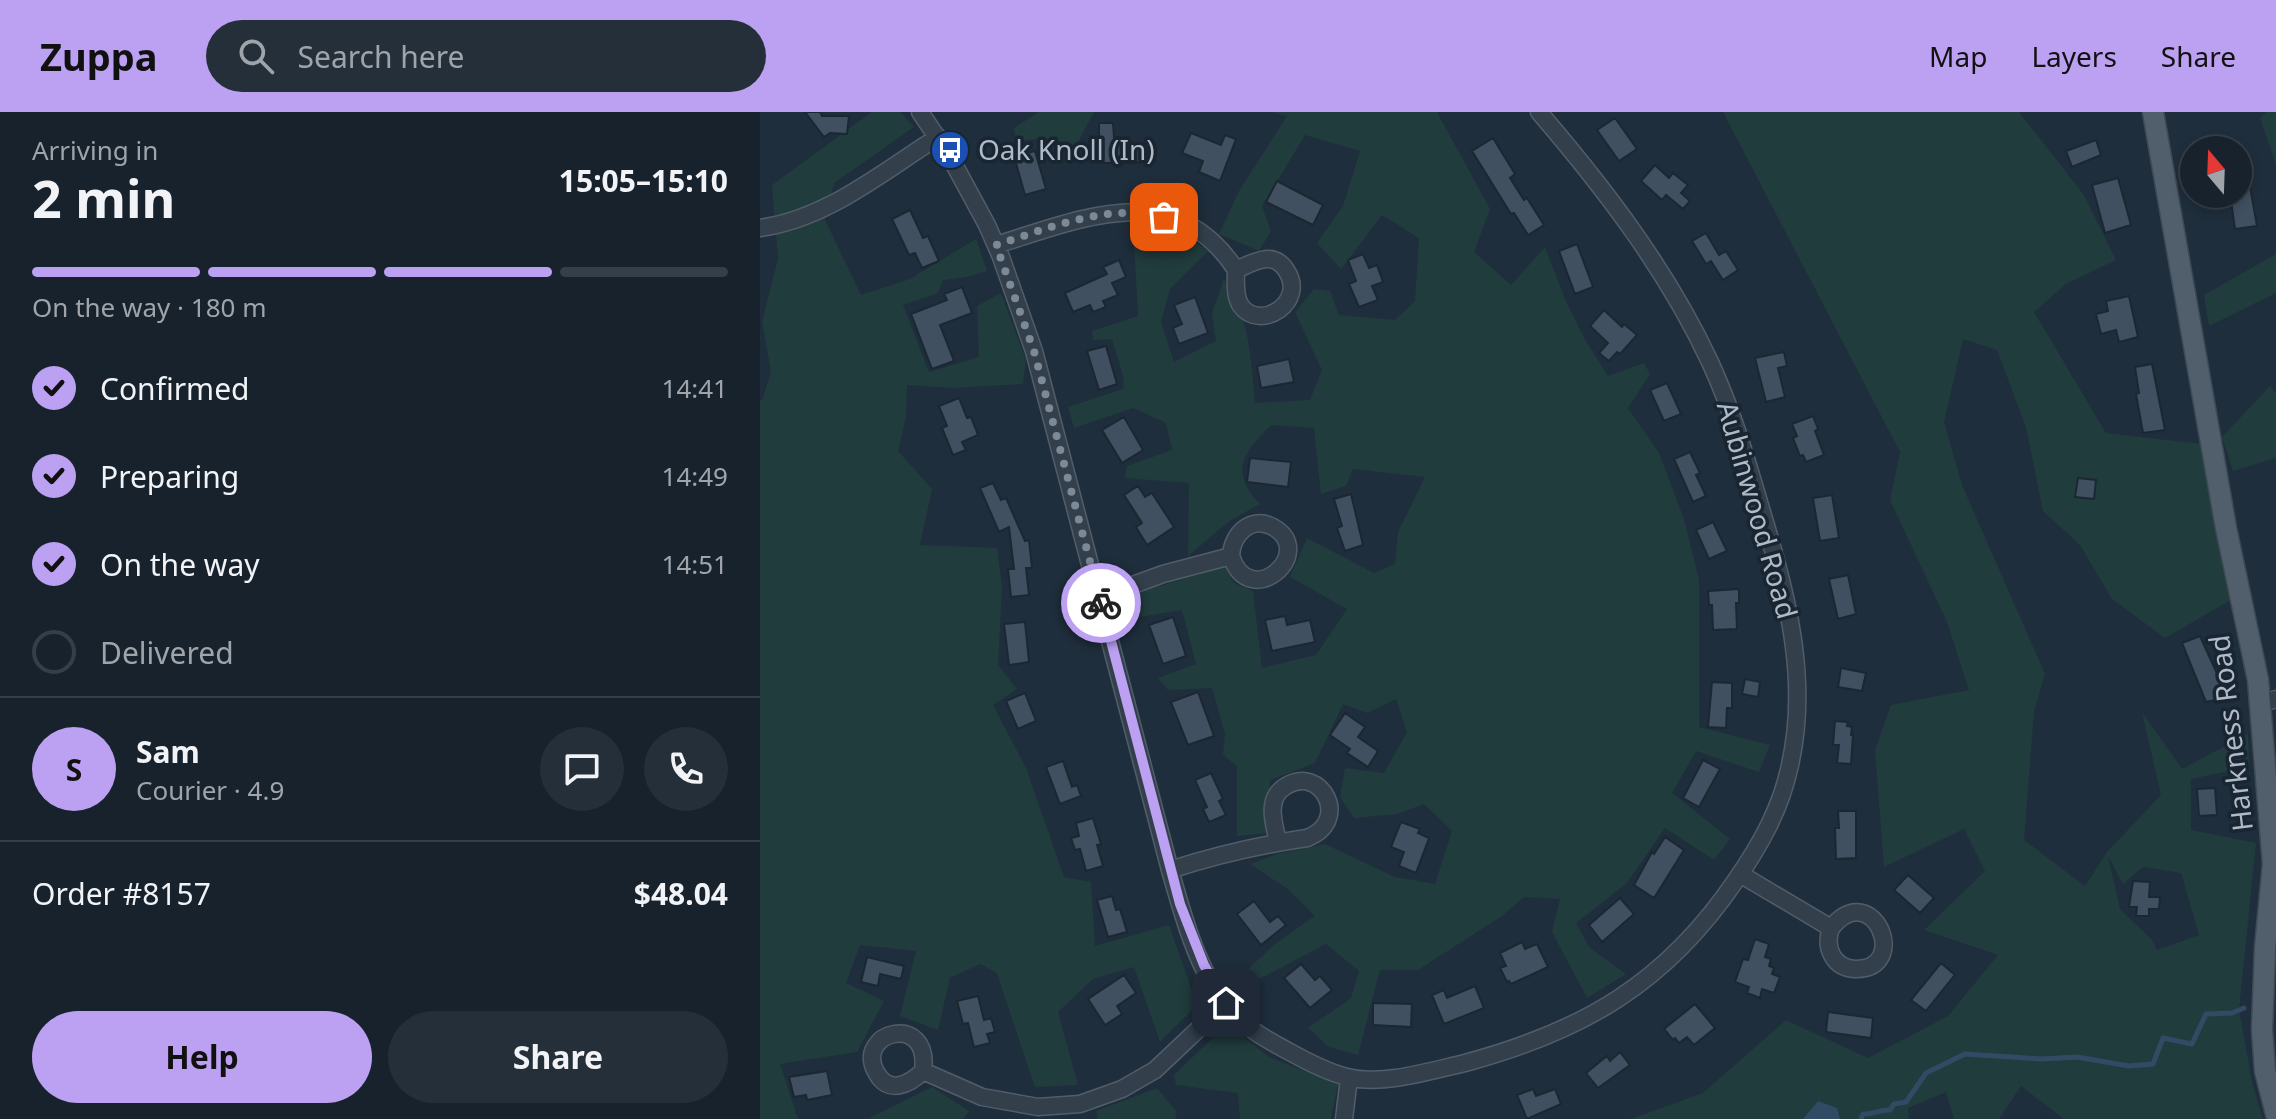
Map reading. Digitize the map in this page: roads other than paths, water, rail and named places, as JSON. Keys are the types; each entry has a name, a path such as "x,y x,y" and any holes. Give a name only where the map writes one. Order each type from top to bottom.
{"main road":[{"name":"Harkness Road","path":"2153,112 2226,528 2258,680 2268,701 2273,864 2265,948 2262,1030 2265,1071 2276,1114"}],"street":[{"path":"920,112 938,137 996,245 1034,351 1170,870 1192,937 1215,988 1236,1016 1274,1043 1349,1078 1344,1119"},
{"name":"Aubinwood Road","path":"1349,1078 1410,1076 1494,1055 1565,1029 1619,999 1664,965 1707,919 1765,836 1790,766 1798,700 1796,654 1782,578 1737,430 1696,333 1645,247 1539,112"},
{"path":"760,228 796,220 844,198 938,137"},
{"path":"996,245 1097,215 1141,212 1198,229 1216,244 1236,270"},
{"path":"1100,597 1163,574 1231,556"},
{"path":"1170,870 1212,856 1278,843"},
{"path":"1740,874 1831,928"},
{"path":"923,1071 982,1097 1038,1107 1080,1104 1122,1089 1155,1070 1226,1003"}],"water":[{"path":"1818,1101 1837,1108 1840,1119 1803,1119"}],"waterway":[{"path":"1861,1119 1863,1114 1890,1110 1894,1104 1906,1102 1926,1073 1965,1054 2042,1059 2077,1057 2129,1066 2153,1064 2163,1038 2192,1044 2206,1014 2232,1013 2244,1008"}],"place":[{"name":"Oak Knoll (In)","path":"950,150"}]}
